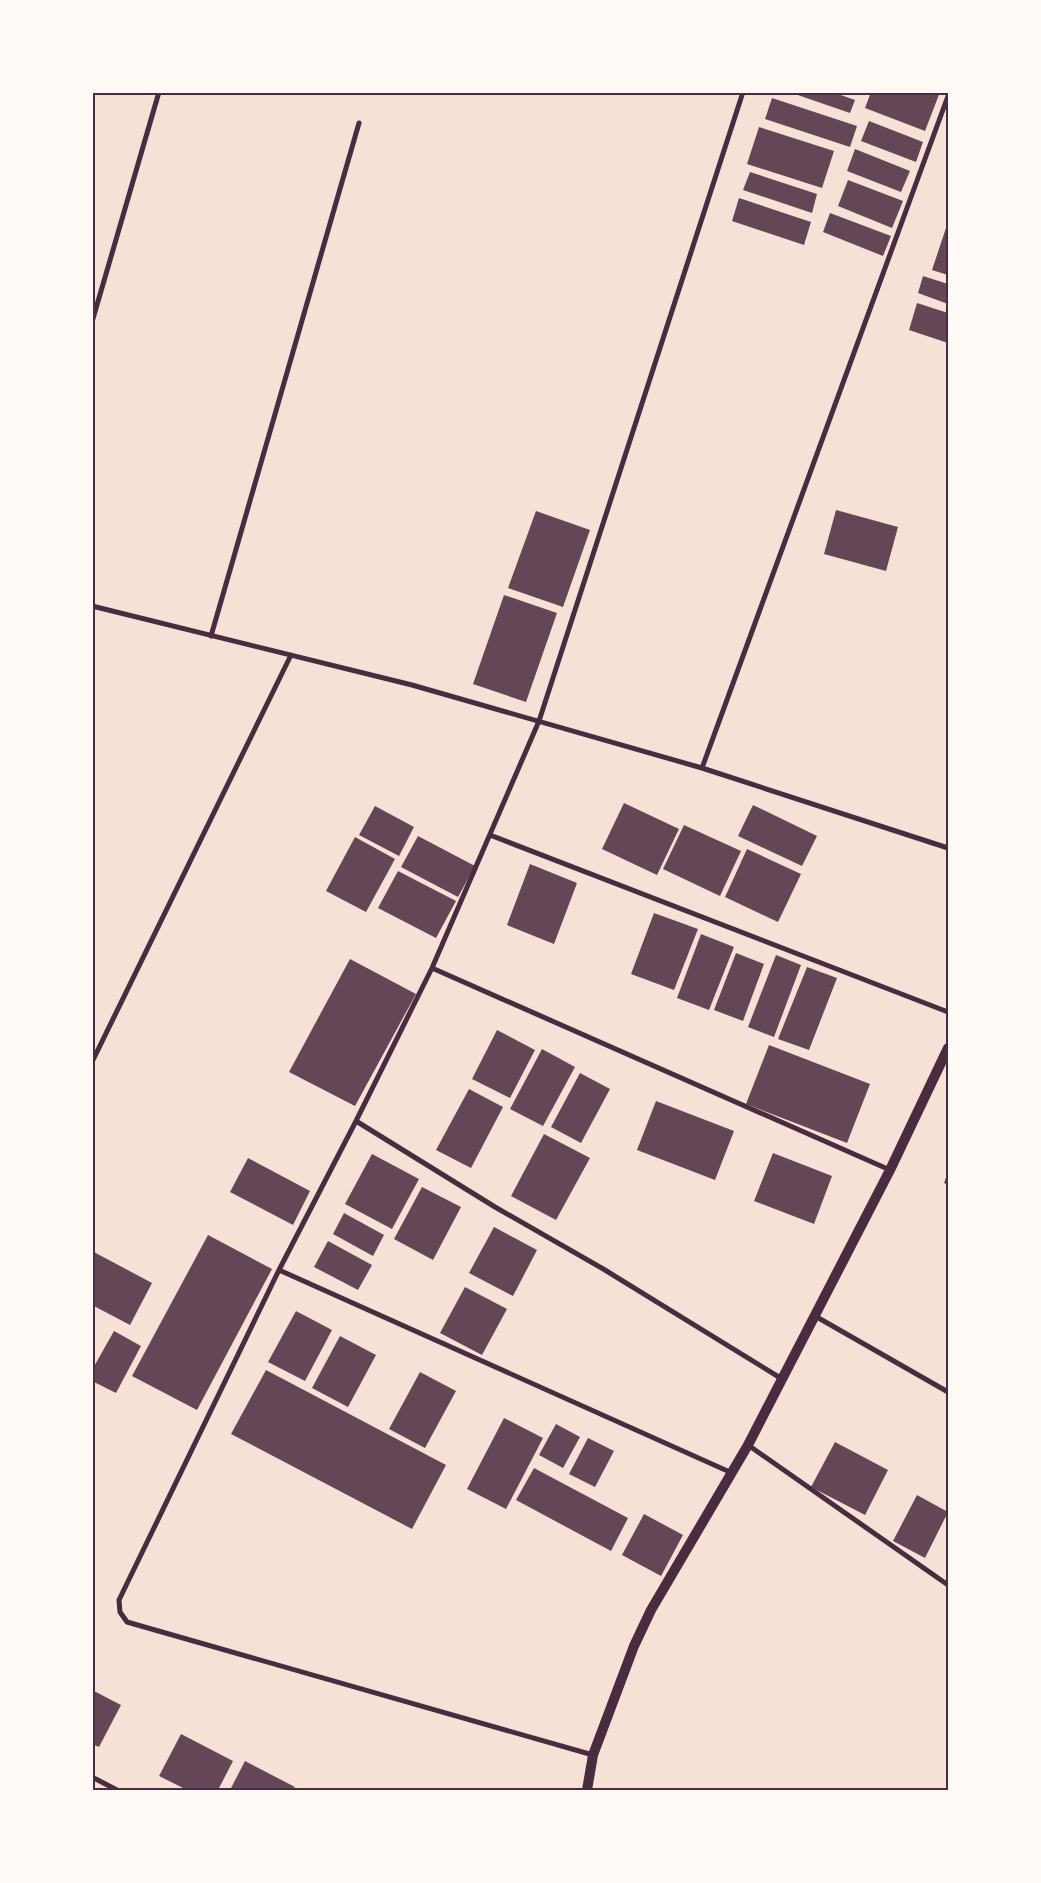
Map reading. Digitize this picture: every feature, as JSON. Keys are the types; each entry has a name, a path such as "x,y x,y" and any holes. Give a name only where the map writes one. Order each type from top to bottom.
{"main road":[{"path":"587,1790 593,1755 634,1646 651,1610 748,1445 890,1170 948,1048"}],"street":[{"path":"92,322 160,92"},
{"path":"593,1755 127,1622 120,1612 119,1600 279,1270 432,968 539,722 743,92"},
{"path":"702,768 948,96"},
{"path":"211,636 359,123"},
{"path":"92,606 412,685 702,768 948,848"},
{"path":"92,1062 291,655"},
{"path":"490,835 948,1012"},
{"path":"432,968 890,1170"},
{"path":"356,1121 495,1206 605,1270 782,1379"},
{"path":"279,1270 732,1473"},
{"path":"814,1316 948,1392"},
{"path":"748,1445 948,1585"},
{"path":"92,1778 117,1790"}],"building":[{"path":"789,92 832,92 855,100 850,113"},
{"path":"871,92 940,92 925,131 865,108"},
{"path":"772,98 857,126 850,147 765,119"},
{"path":"869,121 923,142 916,162 861,141"},
{"path":"759,127 834,151 822,188 747,164"},
{"path":"855,149 910,171 901,192 847,171"},
{"path":"750,172 817,194 812,213 743,190"},
{"path":"848,180 903,201 892,228 838,206"},
{"path":"739,198 811,222 804,245 732,221"},
{"path":"830,213 891,236 883,256 823,232"},
{"path":"946,228 948,228 948,275 932,270"},
{"path":"923,276 948,284 948,304 918,293"},
{"path":"917,303 948,313 948,343 909,330"},
{"path":"836,510 898,527 886,571 824,554"},
{"path":"536,511 590,530 563,607 508,588"},
{"path":"504,595 557,613 526,702 473,684"},
{"path":"624,803 679,829 657,875 602,849"},
{"path":"753,805 817,836 802,866 738,836"},
{"path":"375,806 414,827 399,856 359,835"},
{"path":"684,825 741,851 720,896 663,869"},
{"path":"418,836 475,866 458,897 401,867"},
{"path":"355,837 395,859 366,912 326,891"},
{"path":"747,849 801,874 778,922 725,897"},
{"path":"530,864 577,883 554,944 507,925"},
{"path":"398,871 456,901 436,938 378,908"},
{"path":"654,913 698,929 674,990 631,974"},
{"path":"701,934 734,947 709,1010 677,998"},
{"path":"736,953 764,964 743,1021 714,1010"},
{"path":"776,955 801,965 774,1037 748,1027"},
{"path":"350,959 416,994 355,1106 289,1072"},
{"path":"807,967 837,978 809,1050 778,1039"},
{"path":"497,1030 535,1050 510,1098 472,1079"},
{"path":"769,1045 870,1084 847,1143 746,1104"},
{"path":"542,1049 575,1067 543,1126 510,1109"},
{"path":"580,1073 610,1089 581,1143 551,1127"},
{"path":"469,1089 503,1107 471,1168 436,1150"},
{"path":"656,1101 734,1131 715,1180 637,1150"},
{"path":"544,1134 590,1158 556,1220 511,1196"},
{"path":"773,1153 832,1176 814,1224 754,1201"},
{"path":"372,1154 419,1179 392,1229 345,1204"},
{"path":"248,1158 310,1191 293,1225 230,1192"},
{"path":"948,1172 948,1185 944,1183"},
{"path":"422,1187 461,1207 433,1260 394,1239"},
{"path":"344,1213 384,1235 373,1256 333,1234"},
{"path":"494,1227 537,1250 513,1296 469,1273"},
{"path":"208,1235 272,1269 197,1410 132,1376"},
{"path":"328,1241 372,1265 358,1290 314,1267"},
{"path":"92,1251 152,1283 130,1325 92,1305"},
{"path":"465,1287 507,1309 482,1355 440,1333"},
{"path":"296,1311 332,1330 305,1381 268,1362"},
{"path":"114,1331 141,1346 116,1393 92,1381 92,1370"},
{"path":"340,1336 376,1355 348,1407 312,1388"},
{"path":"266,1370 446,1465 412,1529 231,1434"},
{"path":"420,1372 456,1391 425,1448 389,1429"},
{"path":"504,1418 543,1438 506,1509 467,1489"},
{"path":"556,1424 580,1437 563,1468 539,1455"},
{"path":"588,1438 614,1451 595,1487 569,1474"},
{"path":"835,1442 888,1470 865,1515 811,1487"},
{"path":"534,1468 628,1518 611,1551 516,1500"},
{"path":"917,1495 948,1512 925,1558 893,1541"},
{"path":"644,1514 683,1535 661,1576 622,1555"},
{"path":"92,1690 121,1705 99,1747 92,1744"},
{"path":"181,1734 233,1761 218,1790 187,1790 159,1776"},
{"path":"245,1761 295,1787 293,1790 230,1790"}]}
